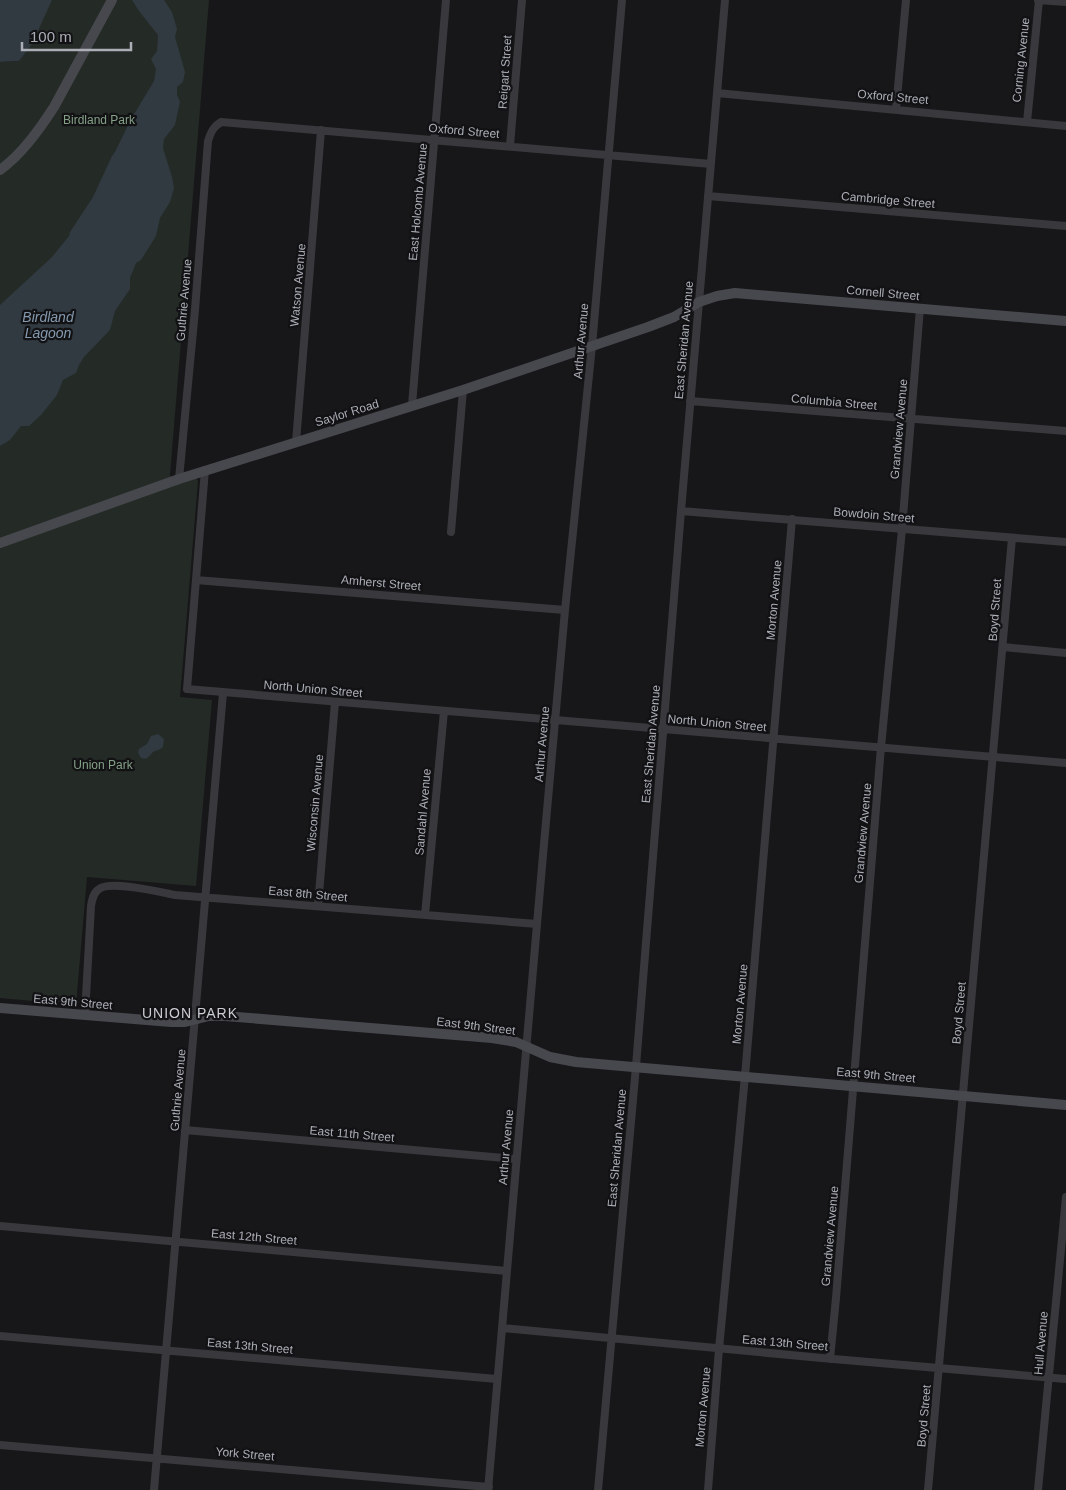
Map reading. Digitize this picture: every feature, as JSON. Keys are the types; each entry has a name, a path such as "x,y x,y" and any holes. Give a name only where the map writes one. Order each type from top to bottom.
{"street":[{"path":"0,170 26,146 50,114 112,0"},
{"name":"East Holcomb Avenue","path":"412,405 446,0"},
{"name":"Reigart Street","path":"510,146 522,0"},
{"name":"Arthur Avenue","path":"488,1488 565,610 592,346 622,0"},
{"name":"East Sheridan Avenue","path":"598,1490 636,1066 690,401 725,0"},
{"path":"896,109 906,0"},
{"path":"1038,0 1066,2"},
{"name":"Corning Avenue","path":"1026,122 1038,0"},
{"name":"Oxford Street","path":"717,93 1066,126"},
{"name":"Oxford Street","path":"216,125 221,122 711,164"},
{"name":"Guthrie Avenue","path":"179,479 208,141 216,125"},
{"name":"Watson Avenue","path":"296,442 322,130"},
{"name":"Cambridge Street","path":"708,196 1066,226"},
{"name":"Cornell Street","path":"699,302 735,293 1066,321"},
{"name":"Saylor Road","path":"0,543 205,470 463,390 648,328 674,317 699,302"},
{"name":"Grandview Avenue","path":"830,1359 920,308"},
{"path":"451,532 463,390"},
{"name":"Columbia Street","path":"690,401 1066,431"},
{"path":"196,580 205,470"},
{"name":"Bowdoin Street","path":"681,511 1066,542"},
{"name":"Morton Avenue","path":"708,1490 792,519"},
{"name":"Boyd Street","path":"928,1490 1012,538"},
{"name":"Amherst Street","path":"196,580 565,610"},
{"name":"North Union Street","path":"196,580 187,689 1066,763"},
{"path":"1003,648 1066,653"},
{"name":"Guthrie Avenue","path":"154,1490 223,693"},
{"name":"Wisconsin Avenue","path":"318,906 335,702"},
{"name":"Sandahl Avenue","path":"426,915 444,711"},
{"name":"East 8th Street","path":"85,1015 91,906 95,894 99,889 107,885 118,885 176,895 537,924"},
{"name":"East 9th Street","path":"0,1008 178,1022 209,1016 258,1018 492,1038 516,1042 550,1057 562,1060 1066,1105"},
{"name":"East 11th Street","path":"185,1130 516,1159"},
{"name":"Hull Avenue","path":"1038,1490 1062,1264 1066,1197"},
{"name":"East 12th Street","path":"0,1226 506,1271"},
{"name":"East 13th Street","path":"502,1328 1066,1379"},
{"name":"East 13th Street","path":"0,1336 497,1379"},
{"name":"York Street","path":"0,1445 488,1488"}],"green space":[{"path":"52,0 209,0 170,475 172,481 196,478 198,481 180,697 212,700 196,886 87,877 76,1005 0,998 0,62 19,61"}],"water":[{"path":"0,0 52,0 32,44 19,61 0,62"},
{"name":"Birdland Lagoon","path":"132,0 164,0 172,12 177,29 175,37 185,72 183,82 177,87 177,95 180,102 175,125 164,139 163,148 174,188 170,202 160,218 156,236 141,260 136,263 130,278 130,289 115,311 110,330 84,357 76,373 63,380 57,395 41,415 29,426 21,426 10,440 0,446 0,305 52,257 69,236 93,197 133,115 154,81 156,69 151,59 157,51 158,35"},
{"path":"158,734 164,739 163,747 153,752 147,758 141,758 138,753 139,749 147,744 151,736"}],"district":[{"name":"UNION PARK","path":"190,1013"}],"park label":[{"name":"Birdland Park","path":"99,120"},
{"name":"Union Park","path":"103,765"}]}
